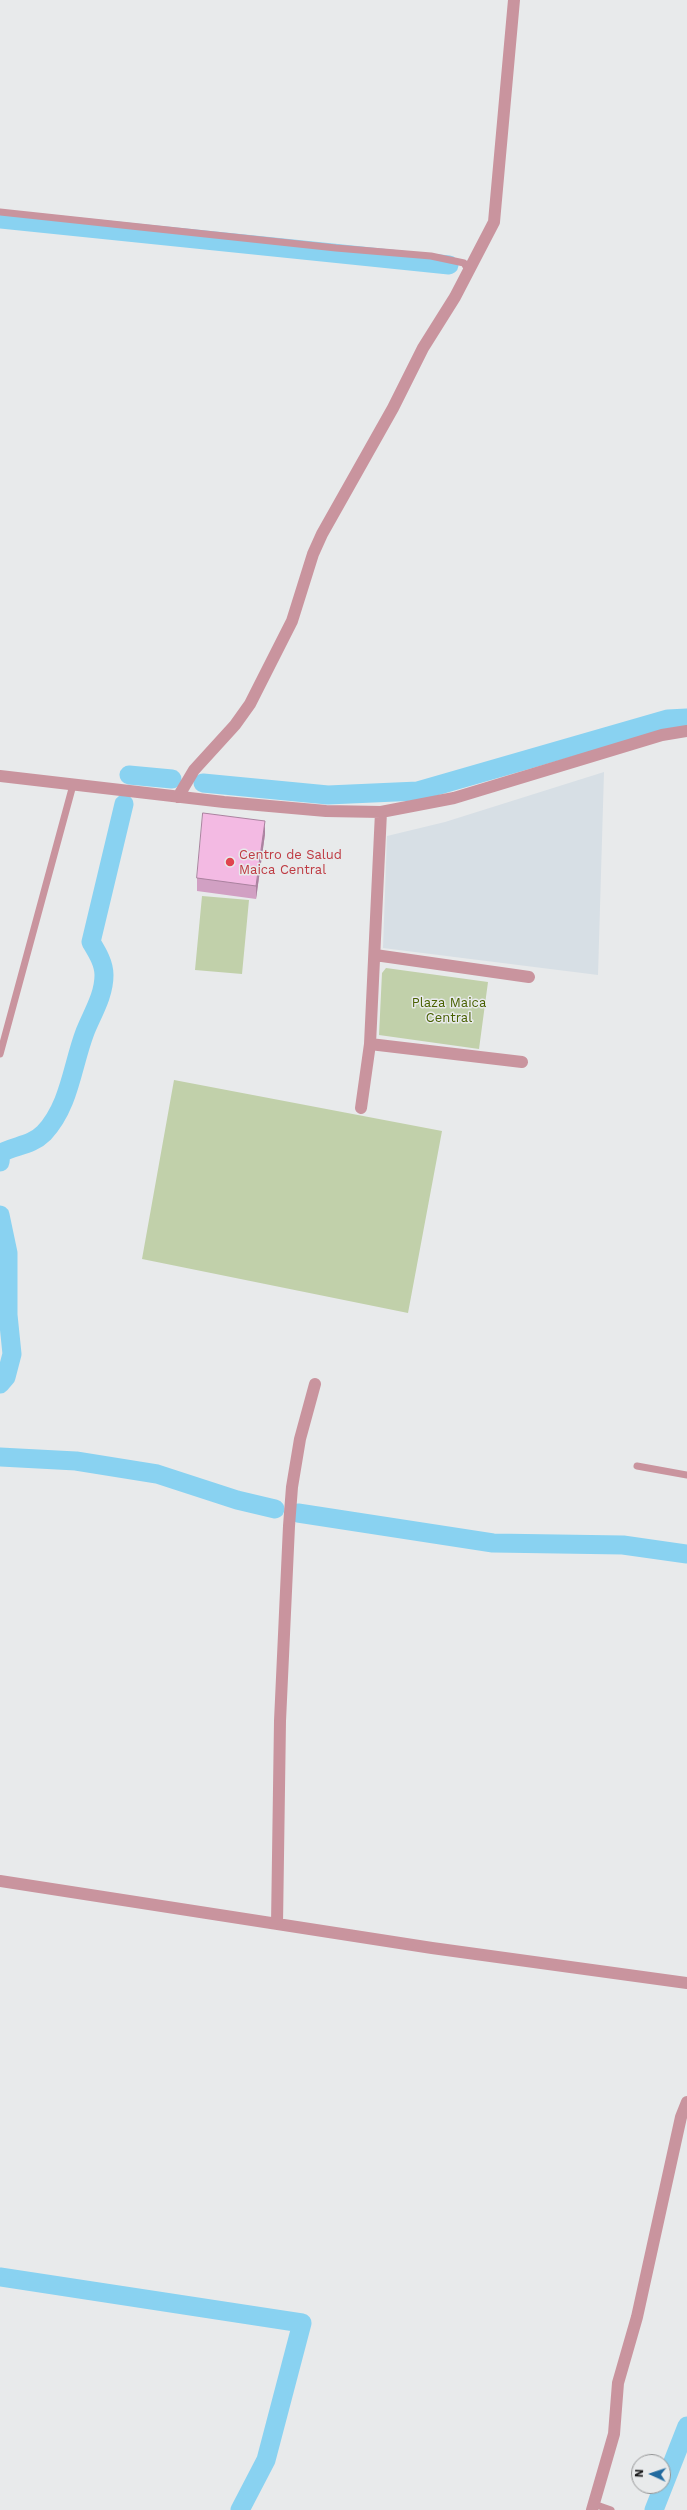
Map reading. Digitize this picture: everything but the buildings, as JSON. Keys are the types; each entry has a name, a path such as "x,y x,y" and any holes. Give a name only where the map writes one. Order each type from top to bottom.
{"street":[{"path":"178,797 194,770 235,725 250,704 292,621 313,554 322,534 393,408 423,348 455,297 494,222 514,0"},
{"path":"0,776 178,797 326,811 381,812 454,798 662,735 687,731"},
{"path":"361,1108 370,1044 381,812"},
{"path":"375,955 529,977"},
{"path":"370,1044 522,1062"},
{"path":"278,1924 280,1721 289,1526 292,1487 300,1439 315,1384"},
{"path":"0,1880 278,1924 687,1983"},
{"path":"593,2507 614,2434 618,2383 637,2317 681,2117 687,2102"}],"lane":[{"path":"0,212 336,248 430,256 464,263 468,270"},
{"path":"0,1054 73,785"},
{"path":"637,1466 687,1475"},
{"path":"593,2507 611,2510"}],"shaded area":[{"path":"604,772 598,975 383,948 387,836 445,822"}],"green space":[{"path":"202,896 249,900 242,974 195,970"},
{"name":"Plaza Maica Central","path":"386,968 488,982 479,1049 379,1035 382,973"},
{"path":"174,1080 442,1131 408,1313 142,1259"}],"waterway":[{"path":"0,219 449,265"},
{"path":"203,783 328,795 418,791 668,719 687,718"},
{"path":"129,775 172,779"},
{"path":"0,1162 1,1153 29,1143 44,1133 53,1122 65,1098 85,1032 100,998 104,971 100,958 91,942 124,804"},
{"path":"0,1215 8,1253 8,1315 12,1354 6,1377 0,1384"},
{"path":"0,1457 76,1461 157,1474 237,1500 275,1509"},
{"path":"298,1513 493,1543 623,1545 687,1554"},
{"path":"0,2277 302,2323 266,2460 240,2510"},
{"path":"654,2510 687,2426"}],"place":[{"name":"Centro de Salud Maica Central","path":"230,862"}]}
